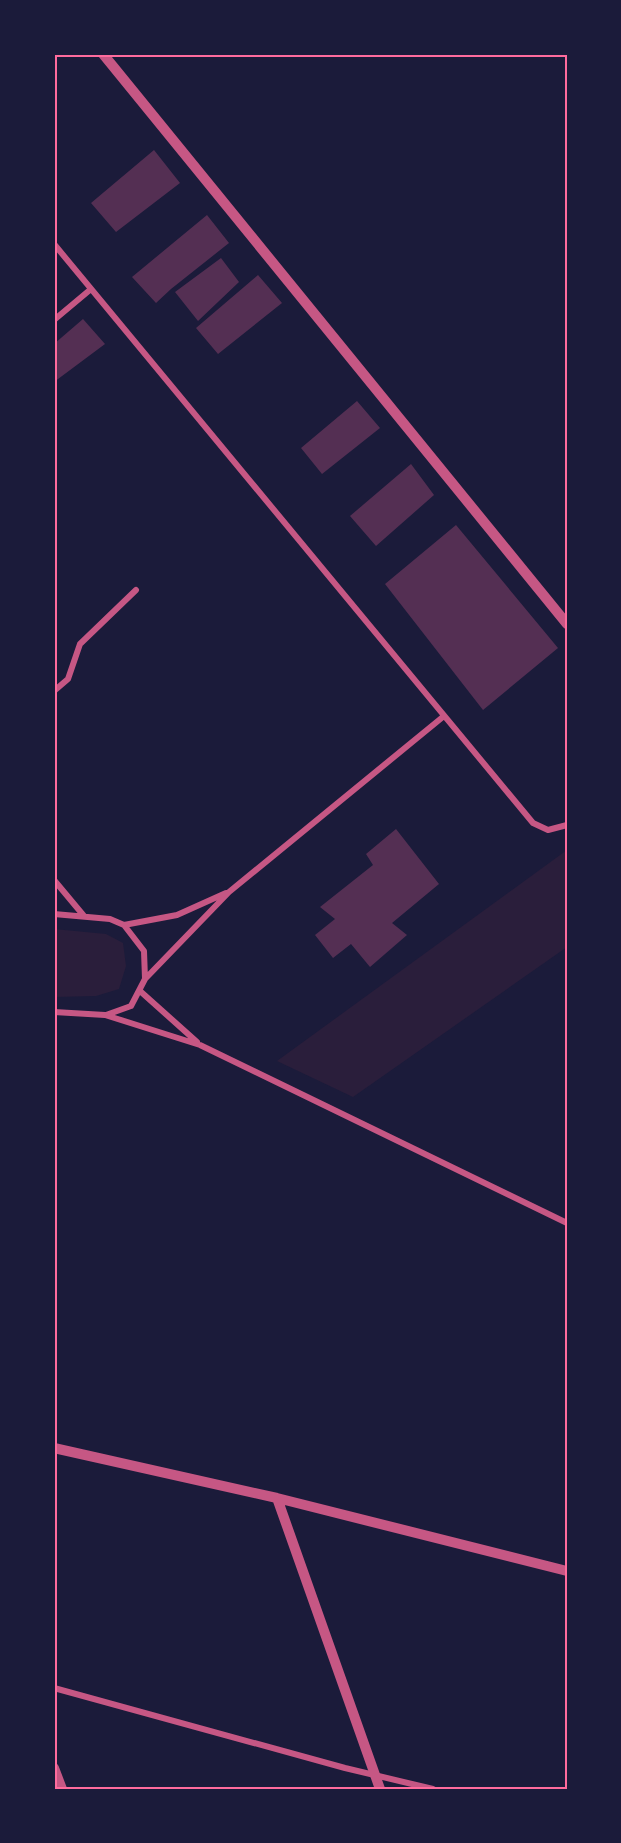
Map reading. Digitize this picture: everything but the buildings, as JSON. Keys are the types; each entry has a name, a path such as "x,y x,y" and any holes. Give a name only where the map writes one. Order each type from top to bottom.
{"street":[{"path":"103,54 567,624"},
{"path":"54,244 533,823 548,830 567,825"},
{"path":"54,320 91,289"},
{"path":"54,691 68,679 80,644 136,590"},
{"path":"105,1015 131,1006 145,979 229,892 444,716"},
{"path":"54,880 84,916"},
{"path":"124,925 177,915 229,892"},
{"path":"54,914 110,919 124,925 144,951 145,979"},
{"path":"140,991 200,1045"},
{"path":"54,1012 105,1015 200,1045 567,1223"},
{"path":"54,1448 277,1498 567,1571"},
{"path":"277,1498 380,1789"},
{"path":"54,1688 376,1776 433,1789"},
{"path":"54,1768 62,1789"}],"shaded area":[{"path":"567,850 567,947 353,1097 277,1061"},
{"path":"54,929 106,934 123,943 126,966 119,989 96,996 54,997"}]}
